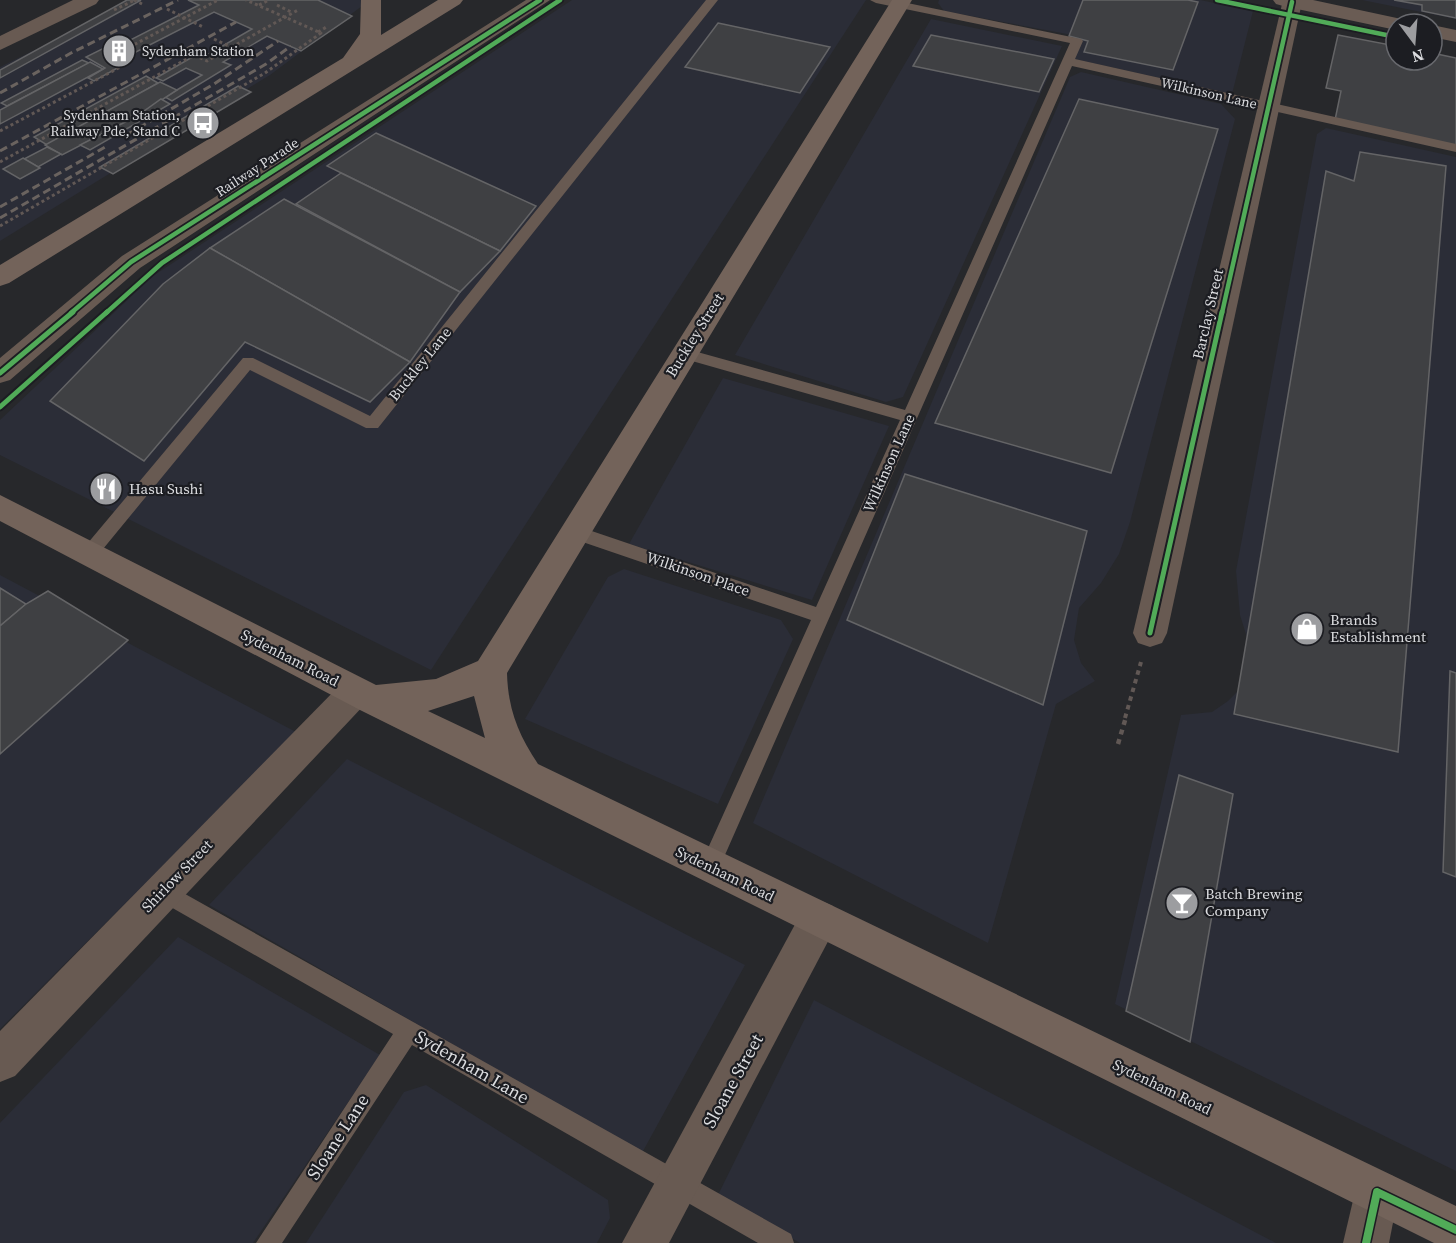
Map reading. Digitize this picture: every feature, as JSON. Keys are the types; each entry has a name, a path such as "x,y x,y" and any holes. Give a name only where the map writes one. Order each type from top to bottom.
{"main road":[{"path":"350,63 365,46 373,28 370,0"},
{"path":"0,277 453,0"},
{"path":"1287,1 1384,21"},
{"name":"Buckley Street","path":"363,696 408,701 441,695 466,685 490,671 892,2"},
{"name":"Sydenham Road","path":"0,507 88,555 363,696 1456,1230"},
{"path":"490,671 489,699 494,721 506,747 527,777"}],"street":[{"path":"0,44 89,0"},
{"name":"Railway Parade","path":"0,373 131,262 540,0"},
{"name":"Barclay Street","path":"1149,633 1267,107 1287,1"},
{"name":"Shirlow Street","path":"0,1061 162,891 363,696"},
{"name":"Sloane Street","path":"645,1243 819,919"},
{"path":"1366,1243 1377,1192"}],"lane":[{"name":"Buckley Lane","path":"88,555 248,362 372,424 712,0"},
{"name":"Wilkinson Lane","path":"710,866 1077,41 892,2"},
{"name":"Wilkinson Lane","path":"1068,61 1456,148"},
{"path":"683,353 909,417"},
{"name":"Wilkinson Place","path":"574,532 821,616"},
{"name":"Sydenham Lane","path":"162,891 783,1243"},
{"name":"Sloane Lane","path":"268,1243 408,1031"}],"path":[{"path":"135,0 142,4"},
{"path":"0,131 126,64 111,57 219,0"},
{"path":"246,0 321,33"},
{"path":"258,6 270,0"},
{"path":"0,162 194,55 207,61 285,18 295,12 298,10 295,14 286,9 277,5"},
{"path":"167,9 203,27"},
{"path":"0,226 265,73 328,26 263,72 265,73"},
{"path":"214,39 232,47"},
{"path":"1118,744 1149,633"}],"shaded area":[{"path":"137,0 370,0 270,75 0,241 0,67"},
{"path":"572,0 866,0 431,670 0,455 0,420 153,276"},
{"path":"939,0 1200,0 1253,11 1232,94 1074,59 1083,37 944,11 938,3"},
{"path":"1362,0 1456,0 1456,19 1444,17 1444,12 1421,12"},
{"path":"931,19 1062,46 903,397 886,402 735,355"},
{"path":"1081,72 1221,104 1235,119 1130,522 1119,554 1101,583 1079,608 1074,640 1081,663 1095,681 1056,704 988,943 753,823 1070,77"},
{"path":"1326,128 1456,157 1456,1171 1115,1004 1181,715 1212,712 1228,701 1247,682 1254,660 1240,615 1236,571 1317,134"},
{"path":"723,378 889,426 812,600 629,544"},
{"path":"624,569 781,620 793,639 718,804 525,719 608,577"},
{"path":"0,575 296,732 0,1029"},
{"path":"347,759 745,965 642,1153 209,905"},
{"path":"178,937 380,1055 253,1243 0,1243 0,1123"},
{"path":"814,1000 1276,1243 800,1243 718,1195"},
{"path":"426,1085 608,1200 610,1218 597,1243 306,1243 404,1092"}],"building":[{"path":"127,0 141,0 0,78 0,70"},
{"name":"Sydenham Station","path":"188,0 318,0 352,16 301,51 267,36 223,62 231,65 172,101 165,97 202,75 186,68 163,81 156,78 201,52 207,55 252,29 214,12 126,57 132,60 94,81 88,78 105,68 86,57 106,47 111,50 199,5"},
{"path":"1083,0 1188,0 1198,2 1173,70 1084,52 1088,41 1069,36"},
{"path":"1394,0 1456,0 1456,18 1444,16 1444,12 1422,11 1422,5"},
{"path":"718,23 830,47 800,93 685,67"},
{"path":"931,35 1054,59 1039,92 913,66"},
{"path":"1338,35 1384,44 1384,72 1444,72 1444,56 1456,58 1456,148 1335,120 1341,91 1326,88"},
{"path":"82,60 89,63 7,106 1,103"},
{"path":"90,62 103,69 0,124 0,110"},
{"path":"146,76 158,83 47,145 34,137"},
{"path":"160,82 177,90 137,116 62,155 45,145"},
{"path":"238,86 251,92 113,174 100,167"},
{"path":"161,99 170,104 90,150 80,145 137,116"},
{"path":"1079,99 1218,129 1111,473 935,423"},
{"path":"376,133 536,206 500,251 327,166"},
{"path":"47,147 61,154 38,167 24,159"},
{"path":"1360,152 1446,166 1398,752 1234,714 1326,171 1354,181"},
{"path":"23,158 40,168 20,179 3,169"},
{"path":"341,173 500,251 460,292 296,204"},
{"path":"284,199 460,292 410,362 210,248"},
{"path":"210,248 410,362 370,402 245,342 144,461 50,401 163,284"},
{"path":"905,474 1087,531 1043,705 847,620"},
{"path":"0,588 26,604 0,626"},
{"path":"48,591 128,640 0,754 0,626 26,604"},
{"path":"1450,671 1456,673 1456,877 1443,872"},
{"name":"Batch Brewing Company","path":"1179,775 1233,794 1190,1042 1126,1011"}],"railway":[{"path":"0,93 71,53 178,0"},
{"path":"0,151 236,22"},
{"path":"128,134 214,84 278,41"},
{"path":"0,218 266,64 291,46"},
{"path":"0,207 107,146"}],"cycle path":[{"path":"0,373 131,262 540,0"},
{"path":"0,407 162,263 560,0"},
{"path":"1217,0 1384,35"},
{"path":"1150,633 1292,2"},
{"path":"1366,1243 1377,1192 1456,1230"}],"place":[{"name":"Sydenham Station","path":"119,51"},
{"name":"Sydenham Station, Railway Pde, Stand C","path":"203,123"},
{"name":"Hasu Sushi","path":"106,489"},
{"name":"Brands Establishment","path":"1307,629"},
{"name":"Batch Brewing Company","path":"1182,903"}]}
